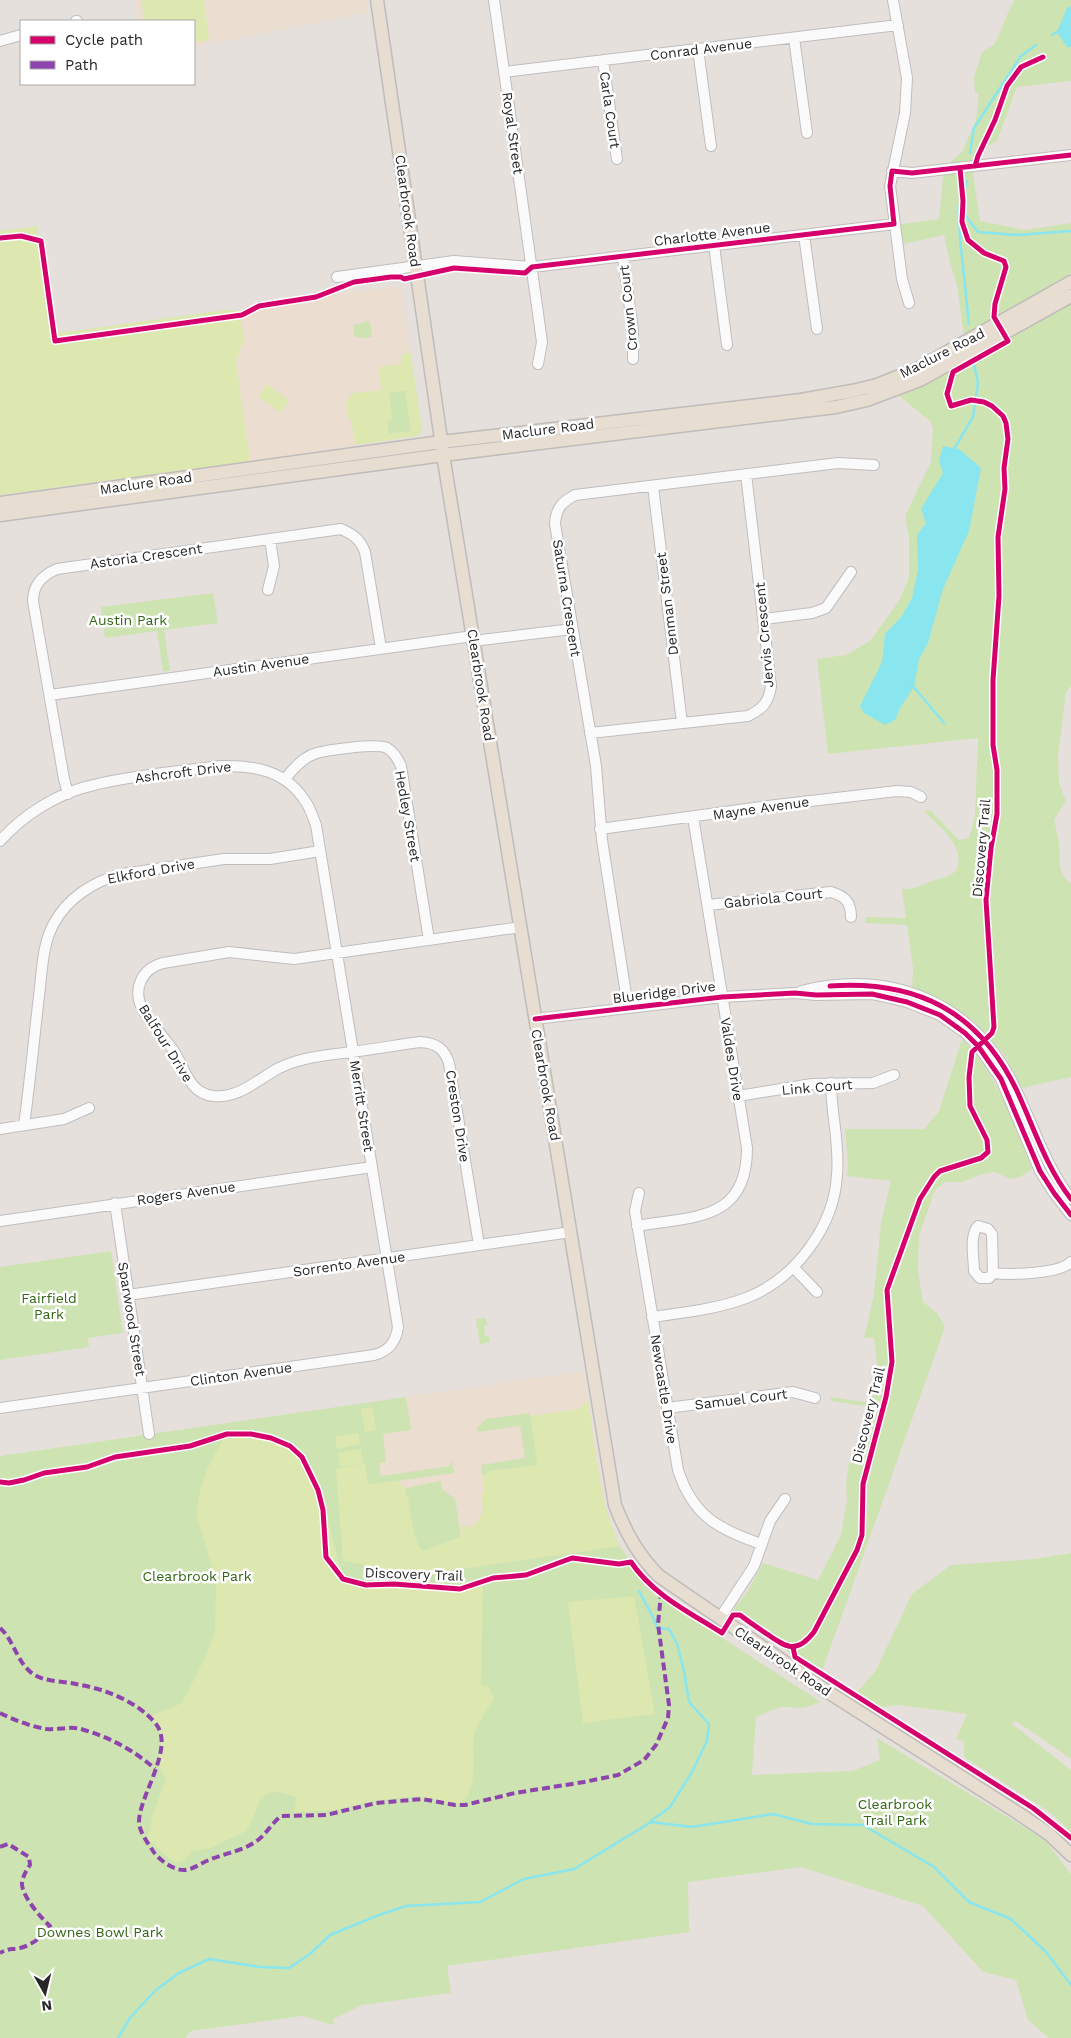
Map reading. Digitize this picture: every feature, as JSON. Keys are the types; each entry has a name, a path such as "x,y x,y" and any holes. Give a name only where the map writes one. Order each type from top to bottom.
{"main road":[{"name":"Clearbrook Road","path":"377,0 443,455 615,1505 630,1540 648,1565 660,1576 882,1727 1049,1834 1071,1855"},
{"name":"Maclure Road","path":"0,503 441,442 801,400 852,392 877,385 917,369 1071,282"},
{"name":"Maclure Road","path":"0,515 443,455 803,412 867,400 920,380 1071,296"}],"street":[{"name":"Royal Street","path":"494,0 542,342 538,364"},
{"path":"893,0 907,90 905,113 890,186 902,279 909,304"},
{"name":"Conrad Avenue","path":"504,72 898,25"},
{"path":"0,41 20,36"},
{"path":"794,38 806,133"},
{"path":"698,49 711,146"},
{"name":"Carla Court","path":"602,60 617,159"},
{"path":"892,171 912,173 1071,155"},
{"name":"Charlotte Avenue","path":"337,277 454,261 532,267 894,224"},
{"path":"804,235 817,329"},
{"path":"714,245 727,345"},
{"name":"Crown Court","path":"623,257 632,330 632,359"},
{"name":"Saturna Crescent","path":"628,1007 600,829 598,784 555,524 558,508 564,501 576,495 838,463 874,465"},
{"name":"Jervis Crescent","path":"590,734 748,716 764,707 770,696 771,686 746,474"},
{"name":"Denman Street","path":"653,486 682,723"},
{"name":"Astoria Crescent","path":"68,794 33,595 38,582 49,572 57,568 341,529 361,541 365,552 381,648"},
{"path":"268,590 274,566 270,539"},
{"path":"764,619 818,612 826,608 851,572"},
{"name":"Austin Avenue","path":"50,696 381,648 572,629"},
{"name":"Hedley Street","path":"285,779 307,757 320,752 374,745 386,748 394,754 401,766 429,940"},
{"name":"Ashcroft Drive","path":"1,837 38,810 68,794 94,784 218,766 239,765 261,768 285,779 307,803 316,825 336,953"},
{"name":"Mayne Avenue","path":"600,829 744,809 898,791 911,792 921,798"},
{"name":"Valdes Drive","path":"637,1226 709,1214 720,1208 731,1199 744,1177 747,1163 747,1148 693,817"},
{"name":"Elkford Drive","path":"24,1125 44,954 53,924 69,903 93,884 122,874 224,859 270,858 320,851"},
{"name":"Gabriola Court","path":"708,905 831,892 840,894 847,899 851,908 851,917"},
{"name":"Balfour Drive","path":"354,1052 299,1060 276,1070 253,1085 235,1093 221,1096 203,1094 190,1082 177,1055 149,1020 138,999 140,979 154,965 229,952 294,959 521,927"},
{"name":"Merritt Street","path":"336,953 388,1258"},
{"name":"Blueridge Drive","path":"795,993 816,987 862,984 894,988 927,999 969,1025 998,1058 1016,1091 1049,1166 1071,1199"},
{"name":"Blueridge Drive","path":"535,1019 722,997 795,993 816,995 872,994 907,1002 940,1015 965,1033 978,1046 1001,1079 1040,1171 1071,1215"},
{"name":"Creston Drive","path":"354,1052 420,1042 430,1043 439,1047 446,1054 479,1245"},
{"name":"Link Court","path":"738,1096 812,1084 872,1083 894,1075"},
{"path":"652,1317 747,1298 772,1284 793,1267 808,1249 826,1217 837,1176 831,1083"},
{"path":"0,1129 64,1119 89,1108"},
{"name":"Rogers Avenue","path":"0,1221 372,1167"},
{"name":"Newcastle Drive","path":"639,1193 635,1210 637,1226 678,1470 688,1496 716,1526 761,1544"},
{"name":"Sparwood Street","path":"115,1203 149,1434"},
{"path":"978,1226 988,1229 992,1234 993,1273 989,1278 980,1278 974,1271 973,1237 974,1231 978,1226"},
{"name":"Sorrento Avenue","path":"128,1295 571,1232"},
{"name":"Clinton Avenue","path":"0,1408 380,1354 393,1343 398,1327 388,1258"},
{"path":"993,1273 1009,1275 1061,1268 1071,1262"},
{"path":"793,1267 817,1292"},
{"name":"Samuel Court","path":"667,1408 793,1392 815,1398"},
{"path":"720,1618 754,1566 770,1521 785,1499"}],"shaded area":[{"path":"135,0 366,0 368,12 195,47 195,20 138,20"},
{"path":"401,286 422,432 418,436 250,461 236,362 244,340 240,311 349,292"},
{"path":"583,1371 606,1507 613,1533 620,1546 418,1575 319,1410"}],"green space":[{"path":"141,0 204,0 209,40 195,42 195,20 145,20"},
{"path":"1015,0 1071,0 1071,81 1017,87 997,141 984,148 973,174 980,221 1025,230 1071,223 1071,274 964,336 957,285 944,235 899,245 895,225 939,219 943,177 950,162 962,152 976,120 979,93 975,93 974,77 982,52 995,44"},
{"path":"37,226 52,334 225,310 240,311 244,340 236,362 250,461 0,495 0,231"},
{"path":"1071,303 1071,686 1066,692 1058,755 1059,783 1066,801 1054,820 1059,841 1061,870 1066,879 1071,883 1071,1077 1022,1088 1004,1054 973,1020 912,989 913,968 907,925 865,923 866,917 906,918 902,889 914,888 946,877 957,869 958,860 954,844 924,811 930,810 959,840 969,838 975,816 978,738 828,754 817,659 846,655 870,641 899,601 909,577 909,538 905,516 931,462 933,428 930,421 899,396 934,380"},
{"path":"370,321 372,337 359,338 354,336 353,325"},
{"path":"411,353 422,432 418,436 355,445 351,419 348,419 346,403 353,393 381,390 379,367 402,364 401,354","holes":["405,390 411,431 389,434 387,420 392,419 389,393"]},
{"path":"267,384 289,401 280,413 258,396"},
{"path":"406,390 411,431 389,434 387,420 392,419 389,393"},
{"name":"Austin Park","path":"213,593 218,623 164,630 170,670 163,672 157,631 105,638 101,607"},
{"path":"962,1039 975,1053 995,1084 1032,1169 1020,1177 1010,1179 995,1172 979,1175 963,1182 946,1182 935,1190 919,1236 918,1272 923,1302 937,1313 945,1327 821,1674 737,1617 734,1608 746,1594 763,1563 818,1580 841,1535 847,1500 846,1482 849,1463 862,1440 870,1407 831,1401 831,1397 871,1403 877,1363 874,1338 864,1338 874,1294 881,1223 891,1181 847,1176 848,1163 845,1129 924,1129 939,1111"},
{"name":"Fairfield Park","path":"111,1251 123,1333 88,1338 89,1347 0,1360 0,1267"},
{"path":"486,1318 487,1325 484,1326 485,1336 489,1336 490,1342 480,1344 476,1319"},
{"path":"406,1397 411,1430 383,1434 386,1462 379,1463 381,1476 450,1466 450,1462 452,1462 454,1473 368,1485 336,1469 418,1575 620,1546 645,1586 656,1595 821,1702 804,1708 780,1707 756,1717 752,1775 852,1771 880,1760 877,1738 1044,1839 1071,1874 1071,2038 1049,2038 1028,2020 1016,1980 983,1972 923,1906 801,1867 688,1882 689,1932 447,1966 451,1993 362,2005 333,2019 333,2025 302,2016 191,2031 185,2038 0,2038 0,1456"},
{"path":"588,1399 602,1493 620,1546 418,1575 343,1561 336,1469 365,1463 368,1485 398,1481 404,1488 407,1496 414,1534 422,1551 461,1537 462,1526 472,1527 476,1523 482,1512 481,1493 484,1492 482,1476 490,1471 537,1465 531,1416 580,1409"},
{"path":"372,1407 376,1430 365,1432 361,1409"},
{"path":"530,1413 538,1465 490,1471 482,1476 481,1465 525,1458 520,1426 478,1432 477,1428 486,1419"},
{"path":"358,1433 360,1444 337,1449 335,1437"},
{"path":"227,1434 275,1439 290,1446 300,1456 309,1470 323,1507 343,1579 366,1585 394,1584 460,1589 476,1585 483,1587 481,1685 488,1686 494,1698 475,1731 472,1783 465,1799 458,1804 417,1796 376,1800 334,1810 294,1812 297,1797 279,1792 268,1793 260,1800 250,1825 244,1832 210,1848 191,1852 184,1861 176,1863 148,1839 153,1813 166,1780 157,1764 161,1745 159,1733 154,1722 149,1717 182,1703 208,1652 215,1631 216,1584 196,1515 200,1491 206,1472"},
{"path":"361,1449 363,1463 340,1467 338,1453"},
{"path":"441,1481 442,1489 455,1499 461,1537 422,1551 414,1540 405,1488"},
{"path":"1071,1553 1071,1759 1016,1721 1012,1724 1071,1770 1071,1832 1051,1813 964,1757 964,1741 956,1739 967,1714 898,1705 868,1709 852,1698 876,1670 912,1594 951,1565 1035,1559"},
{"path":"634,1596 655,1714 583,1723 568,1602"}],"water":[{"path":"1071,6 1071,47 1067,47 1057,32 1067,8"},
{"path":"943,446 959,449 981,468 969,531 943,589 928,643 919,659 914,687 900,708 895,720 885,725 864,713 860,706 882,662 885,634 902,616 912,598 918,570 917,535 926,523 921,509 943,473 939,461"}],"waterway":[{"path":"1052,35 1059,31"},
{"path":"970,153 974,128 1021,56 1036,45"},
{"path":"967,181 959,208 960,238 969,324"},
{"path":"960,209 978,232 1017,235 1071,231"},
{"path":"953,451 973,417 978,383 974,364"},
{"path":"913,686 944,723"},
{"path":"639,1591 657,1628 669,1629 677,1644 689,1702 709,1724 707,1741 692,1772 670,1807 651,1821"},
{"path":"118,2038 130,2018 155,1991 177,1974 209,1959 260,1967 289,1968 310,1954 330,1935 379,1915 406,1906 480,1902 524,1879 574,1869 651,1822 692,1827 773,1814 812,1824 863,1825 934,1867 969,1902 1011,1919 1046,1952 1071,1985"}],"marked path":[{"path":"0,1628 9,1639 23,1664 33,1674 48,1680 87,1686 120,1697 140,1709 156,1724 161,1734 162,1745 141,1810 139,1825 146,1841 159,1858 172,1867 185,1870 253,1844 281,1816 326,1815 376,1803 422,1799 465,1805 515,1793 618,1775 644,1760 656,1745 668,1718 669,1705 658,1624 661,1594"},
{"path":"0,1713 41,1728 77,1728 91,1732 130,1750 155,1769"},
{"path":"0,1847 8,1844 29,1857 30,1865 23,1878 23,1888 32,1906 50,1926 41,1937 29,1945 0,1953"}],"cycle path":[{"path":"975,166 1007,86 1021,67 1043,57"},
{"path":"0,238 21,236 41,241 55,341 242,315 259,306 316,297 354,282 391,277 401,277 404,279 454,268 525,273 532,267 894,224 890,186 892,171 912,173 1071,155"},
{"name":"Discovery Trail","path":"0,1482 9,1483 44,1473 87,1467 115,1457 190,1446 227,1434 251,1434 271,1438 290,1446 302,1457 318,1490 323,1510 326,1557 343,1579 366,1585 394,1584 460,1589 493,1578 526,1575 572,1558 619,1564 631,1562 650,1584 672,1602 722,1633 733,1615 740,1615 780,1643 786,1645 797,1646 802,1644 814,1632 857,1550 862,1535 863,1484 886,1397 892,1362 887,1290 920,1199 934,1177 940,1171 981,1158 988,1152 987,1140 970,1106 969,1077 972,1052 992,1033 994,1027 986,900 991,848 997,814 997,770 993,745 993,680 999,596 998,537 1005,489 1004,468 1008,439 1003,416 992,406 984,402 971,400 951,406 947,394 953,372 1008,341 994,317 995,304 1006,267 1004,261 984,253 968,240 962,222 963,201 960,168"},
{"path":"830,986 861,986 890,989 917,995 942,1006 964,1021 984,1040 1002,1063 1017,1091 1047,1161 1071,1199"},
{"path":"535,1019 722,997 795,993 816,995 872,994 907,1002 940,1015 965,1033 978,1046 1001,1079 1040,1171 1071,1215"},
{"path":"793,1647 795,1657 1033,1808 1071,1838"}],"park label":[{"name":"Clearbrook Park","path":"197,1576"},
{"name":"Clearbrook Trail Park","path":"895,1812"},
{"name":"Downes Bowl Park","path":"100,1932"}]}
